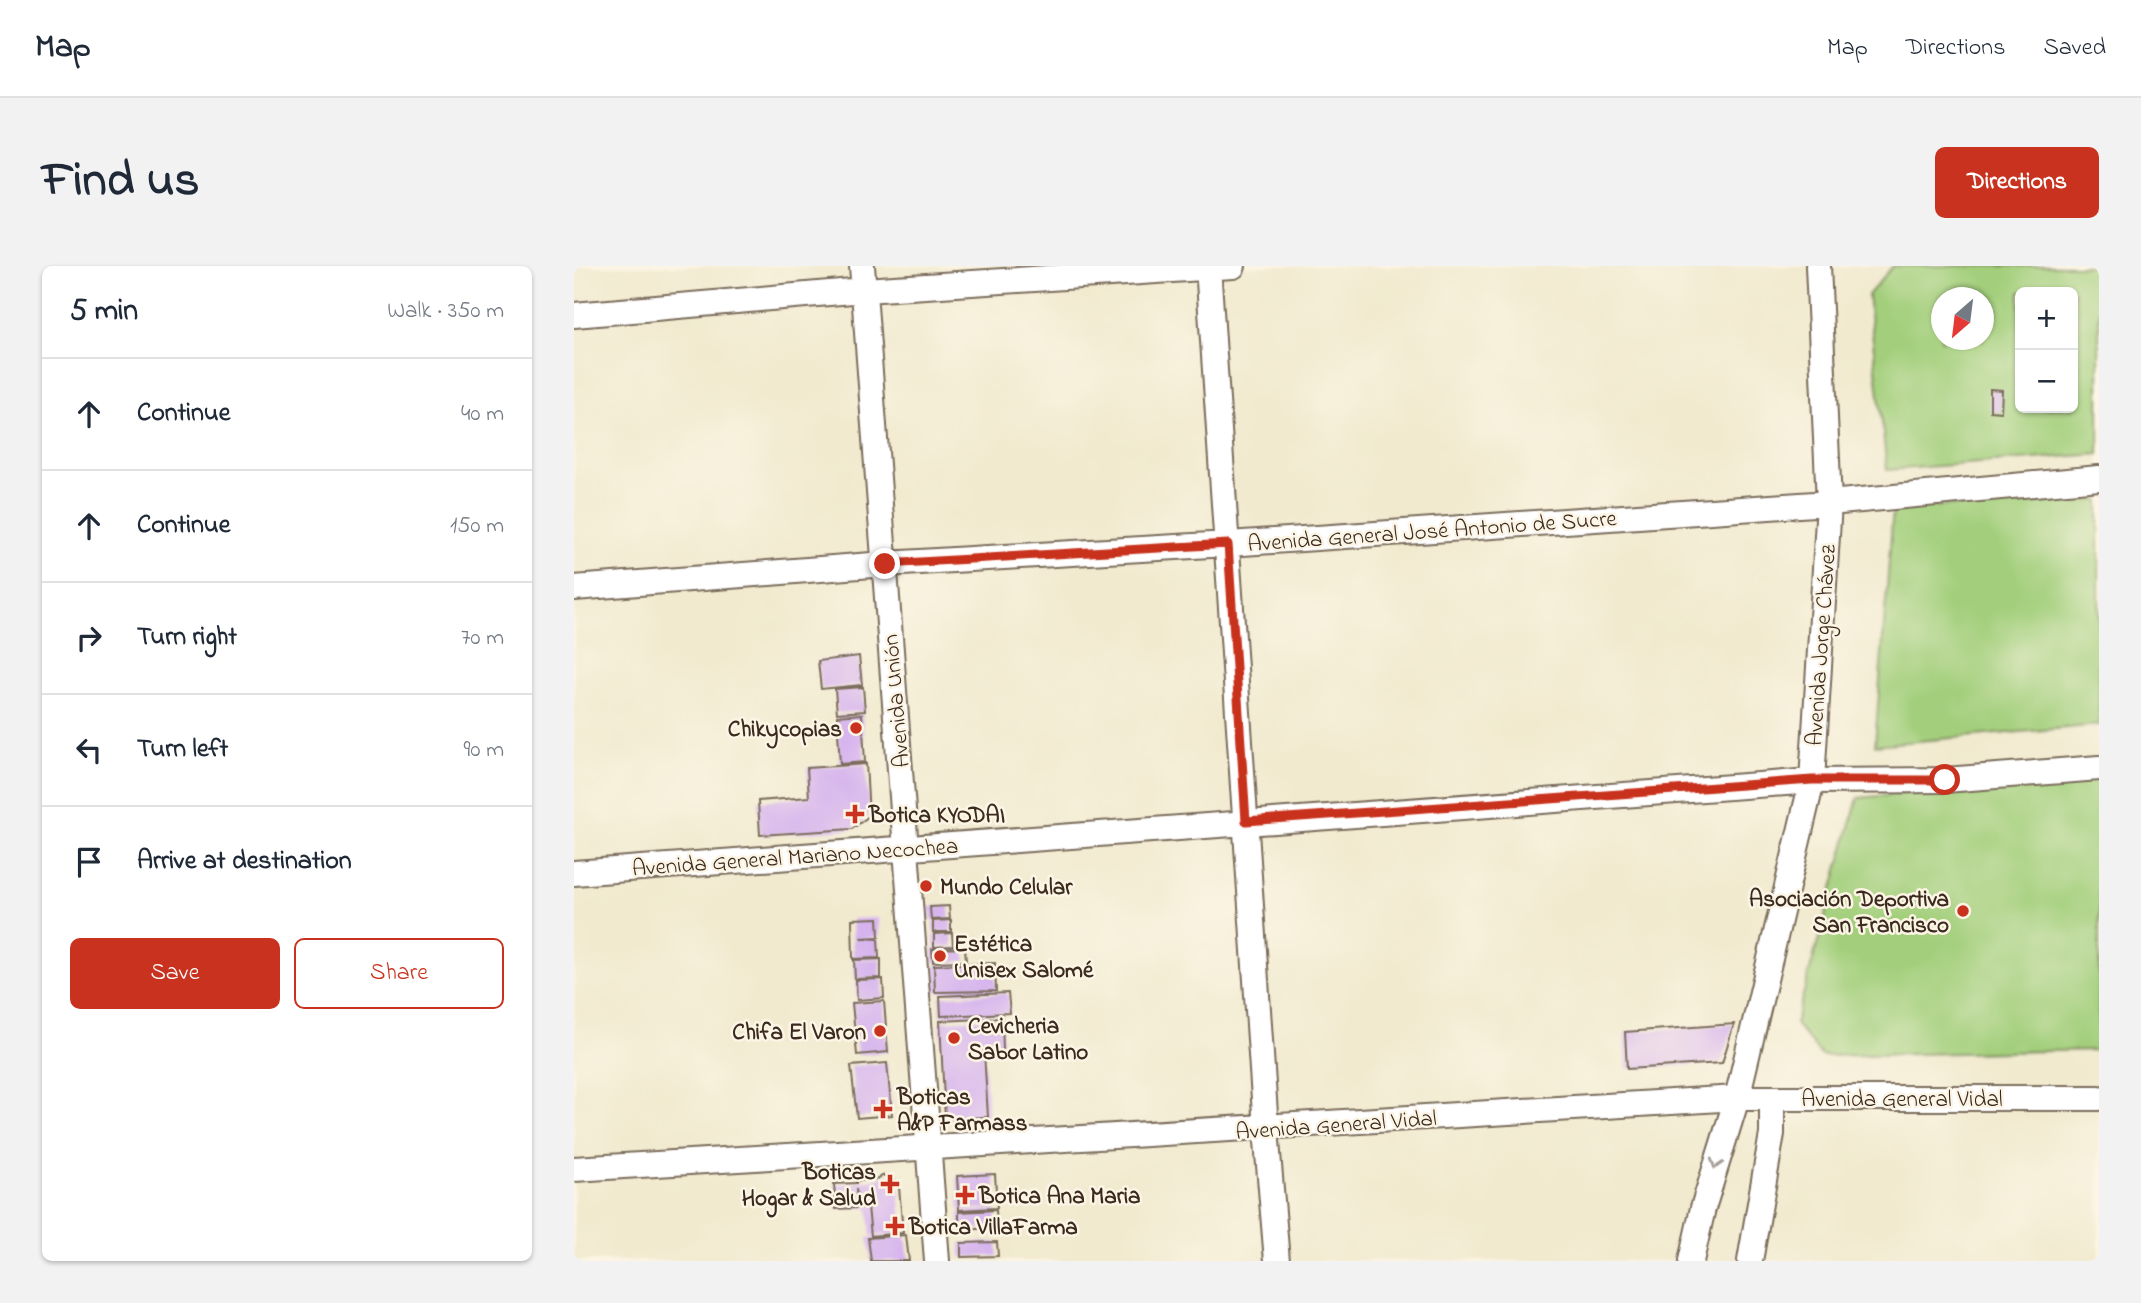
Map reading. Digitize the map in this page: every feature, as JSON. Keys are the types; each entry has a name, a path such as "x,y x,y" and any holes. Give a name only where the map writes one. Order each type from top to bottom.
{"street":[{"path":"574,315 863,278 1233,266"},
{"name":"Avenida Jorge Chávez","path":"1691,1261 1703,1208 1737,1098 1812,780 1829,503 1818,266"},
{"path":"1208,267 1277,1261"},
{"name":"Avenida Unión","path":"863,278 937,1261"},
{"name":"Avenida General José Antonio de Sucre","path":"574,588 885,564 1228,544 1829,503 2099,478"},
{"name":"Avenida General Mariano Necochea","path":"574,873 1812,780 1945,780 2099,768"},
{"name":"Avenida General Vidal","path":"574,1170 1737,1098 2099,1098"},
{"path":"1750,1261 1772,1133 1772,1098"}],"green space":[{"path":"1893,266 2099,266 2099,454 1887,470 1868,295"},
{"path":"2099,500 2099,725 1875,745 1893,508"},
{"name":"Asociación Deportiva San Francisco","path":"2099,776 2099,1050 1822,1056 1795,1024 1858,798"}],"building":[{"path":"1990,389 2002,390 2001,412 1990,411"},
{"path":"859,656 862,685 821,689 818,661"},
{"path":"863,687 865,711 837,713 835,689"},
{"path":"862,714 865,762 840,764 837,716"},
{"path":"866,764 869,816 852,829 760,835 758,801 809,797 807,768"},
{"path":"949,906 950,919 931,920 930,907"},
{"path":"878,918 879,937 861,938 878,939 879,958 853,959 852,919"},
{"path":"951,920 951,932 933,932 933,921"},
{"path":"952,933 953,946 934,947 934,934"},
{"path":"965,948 966,961 933,962 932,949"},
{"path":"881,959 881,978 855,979 854,960"},
{"path":"995,963 996,991 935,992 934,965"},
{"path":"883,979 884,998 857,1000 856,980"},
{"path":"1008,993 1010,1013 941,1016 940,996"},
{"path":"884,1001 888,1052 857,1055 852,1003"},
{"path":"1002,1018 1003,1051 984,1052 988,1117 945,1119 940,1021"},
{"path":"1734,1024 1722,1063 1627,1069 1625,1032"},
{"path":"887,1063 892,1115 857,1118 851,1066"},
{"path":"995,1174 997,1208 959,1210 957,1176"},
{"path":"889,1175 899,1187 903,1233 871,1236 868,1207 858,1208 856,1189 857,1208 836,1209 834,1184 856,1183"},
{"path":"996,1210 997,1228 959,1230 959,1212"},
{"path":"906,1235 909,1261 871,1261 868,1238"},
{"path":"997,1242 998,1256 961,1257 961,1243"}],"place":[{"name":"Chikycopias","path":"856,728"},
{"name":"Botica KYODAI","path":"855,814"},
{"name":"Mundo Celular","path":"926,886"},
{"name":"Asociación Deportiva San Francisco","path":"1963,911"},
{"name":"Estética Unisex Salomé","path":"940,956"},
{"name":"Chifa El Varon","path":"880,1031"},
{"name":"Cevicheria Sabor Latino","path":"954,1038"},
{"name":"Boticas A&P Farmass","path":"883,1109"},
{"name":"Boticas Hogar & Salud","path":"890,1184"},
{"name":"Botica Ana Maria","path":"965,1195"},
{"name":"Botica VillaFarma","path":"895,1226"}],"route":[{"path":"885,564 1228,544 1246,821 1812,780 1945,780"}]}
